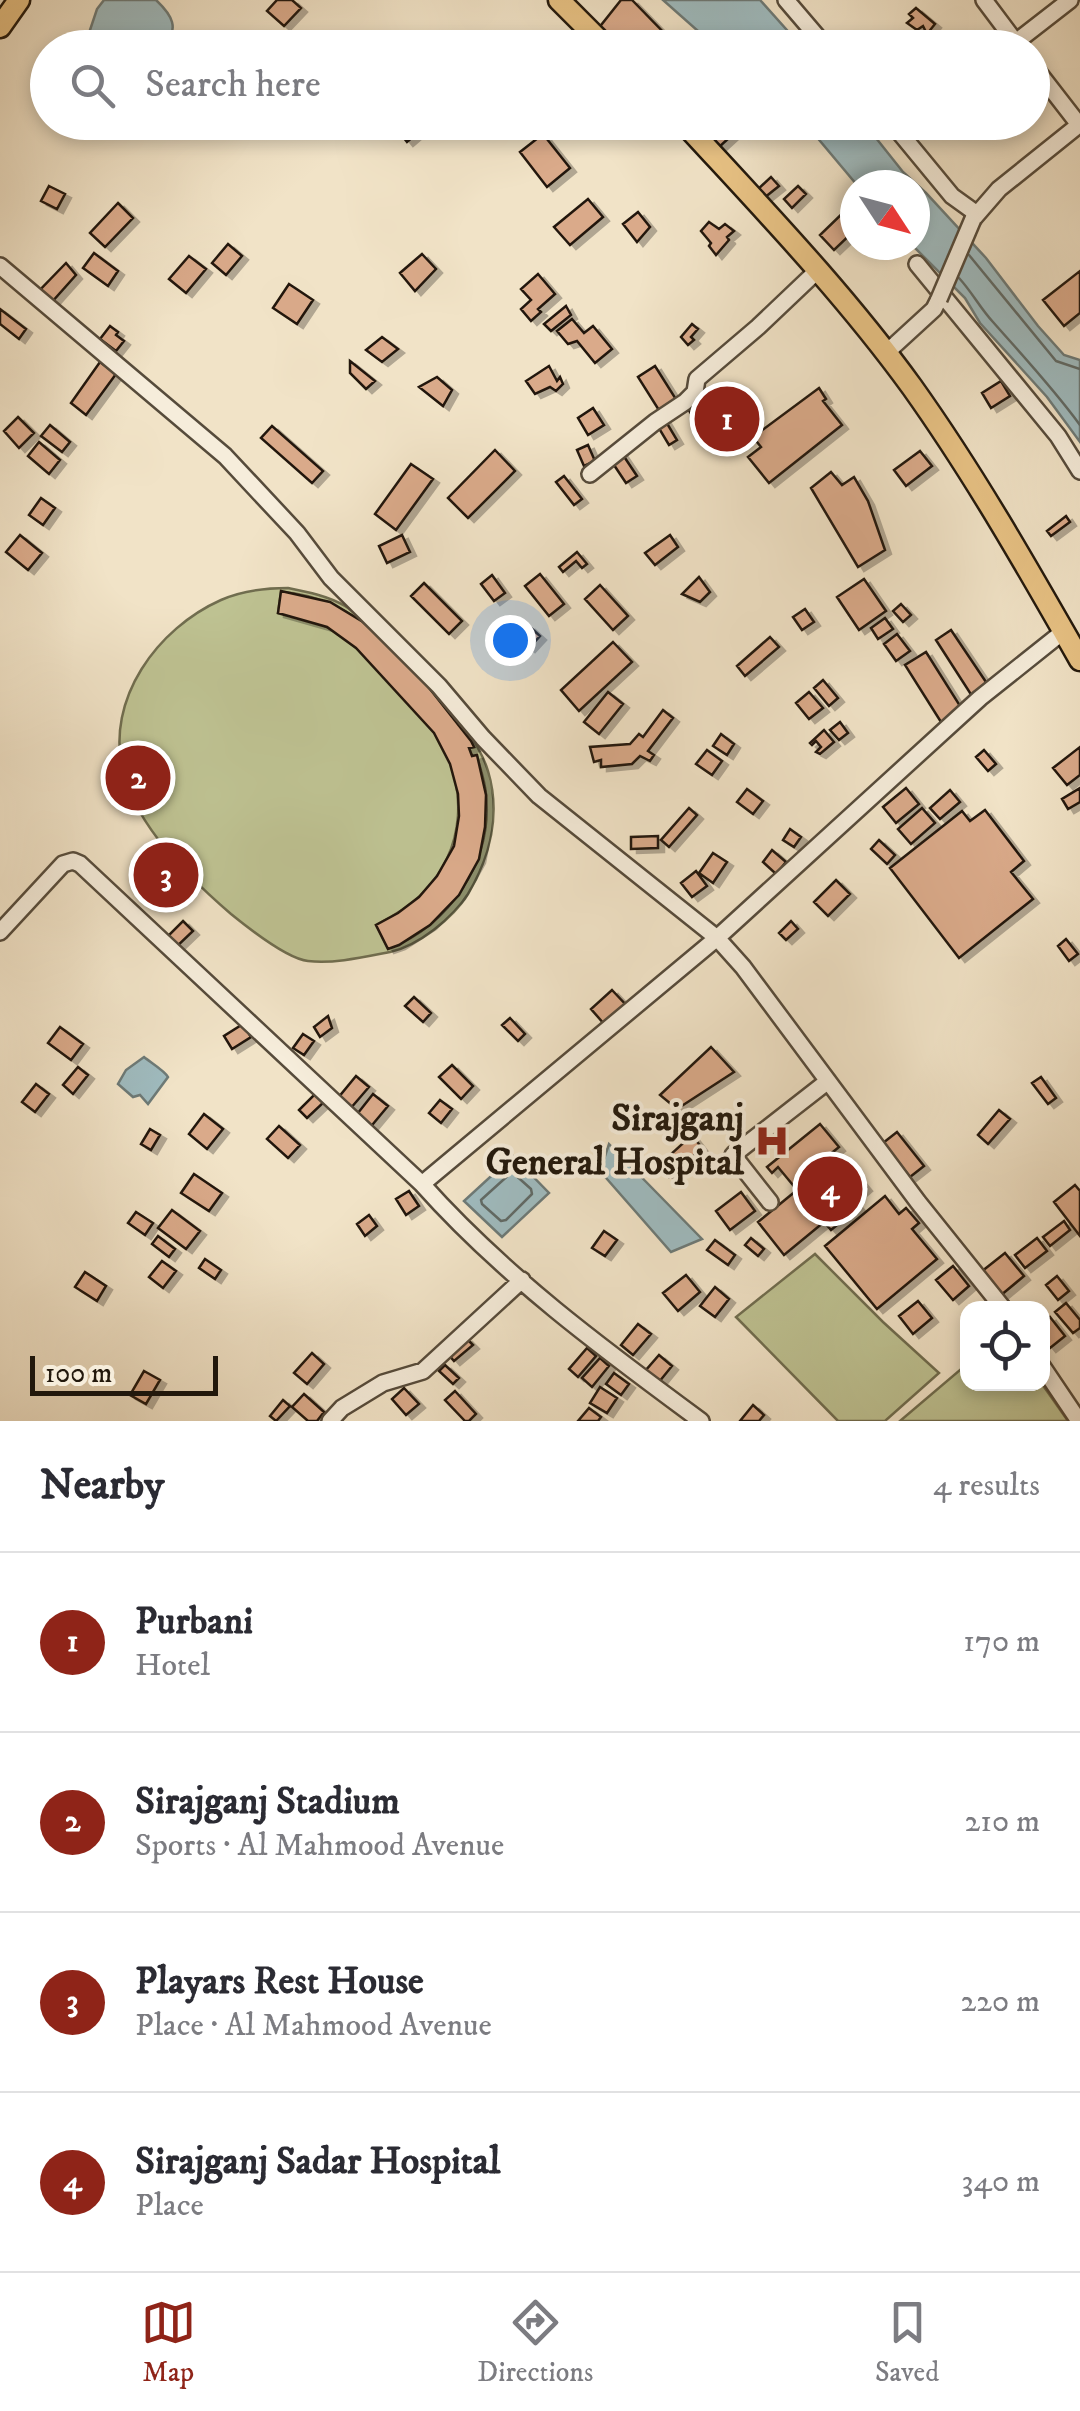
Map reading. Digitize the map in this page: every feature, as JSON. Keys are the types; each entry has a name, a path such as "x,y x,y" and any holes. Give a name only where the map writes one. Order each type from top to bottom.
{"main road":[{"path":"0,27 19,0"},
{"path":"558,0 589,30"},
{"path":"699,140 818,270 913,389 990,507 1080,660"}],"street":[{"path":"786,0 812,30"},
{"path":"984,0 1007,30"},
{"path":"1035,30 1070,0"},
{"path":"886,354 934,309 975,216 1078,119 1050,86"},
{"path":"906,140 952,196 975,216"},
{"path":"918,264 1058,436 1080,471"},
{"path":"0,266 225,456 297,533 330,578 440,686 539,796 716,938 743,967 918,1202 997,1301"},
{"path":"590,474 685,402 695,392 697,379 818,270"},
{"path":"422,1184 716,938 980,698 1064,631"},
{"path":"0,932 63,864 80,864 422,1184 456,1222 619,1361 701,1421"},
{"path":"770,1202 733,1155 828,1081"},
{"path":"330,1421 342,1408 384,1383 423,1371 522,1280"},
{"path":"1050,1378 1079,1421"}],"green space":[{"path":"288,588 338,603 384,637 448,705 480,752 488,771 493,819 476,880 444,921 401,949 318,962 279,949 231,914 166,850 139,811 123,771 119,744 129,693 158,647 198,612 221,600 245,592","holes":["281,592 312,597 366,625 412,668 471,741 474,747 469,748 472,756 477,756 485,784 482,843 463,888 430,924 388,949 376,925 400,912 436,877 454,838 458,795 446,752 434,732 376,667 334,631 307,619 278,613"]},
{"path":"815,1254 939,1373 885,1421 838,1421 736,1317"},
{"path":"960,1370 960,1391 1047,1391 1068,1421 900,1421"}],"water":[{"path":"104,0 156,0 166,11 173,30 90,30"},
{"path":"663,0 760,0 787,30 697,30"},
{"path":"819,140 878,140 901,170 844,170"},
{"path":"930,197 986,258 1064,355 1080,360 1080,442 1047,397 980,323 965,298 927,260"},
{"path":"144,1057 168,1077 148,1104 140,1095 133,1097 118,1084 126,1070"},
{"path":"609,1144 702,1239 671,1252 600,1171"},
{"path":"513,1156 549,1193 502,1237 464,1201"}],"building":[{"path":"277,0 292,0 301,8 284,26 267,11"},
{"path":"621,0 632,0 661,30 599,30"},
{"path":"916,8 935,24 930,30 923,26 917,30 907,23 913,18 909,14"},
{"path":"535,140 548,140 570,168 547,187 520,152"},
{"path":"710,140 727,140 718,148"},
{"path":"771,177 779,186 764,198 757,190"},
{"path":"49,186 65,194 57,209 41,201"},
{"path":"798,186 806,194 792,208 784,199"},
{"path":"588,199 603,217 570,245 554,227"},
{"path":"118,203 133,218 105,247 90,233"},
{"path":"638,212 650,227 637,242 623,224"},
{"path":"840,216 840,244 834,250 820,235"},
{"path":"709,222 719,229 725,224 734,231 716,255 701,231"},
{"path":"228,244 242,256 226,275 212,263"},
{"path":"94,253 118,271 108,286 83,268"},
{"path":"422,254 436,269 415,291 400,273"},
{"path":"189,256 206,269 186,293 169,279"},
{"path":"66,263 76,275 51,303 38,292"},
{"path":"1080,271 1080,313 1064,326 1043,300"},
{"path":"538,274 555,294 531,321 521,309 531,300 521,289"},
{"path":"289,284 313,300 297,324 273,308"},
{"path":"566,306 571,315 551,331 544,324"},
{"path":"0,309 26,329 19,339 0,324"},
{"path":"572,319 584,333 593,326 612,349 595,363 577,341 568,344 557,331"},
{"path":"692,324 698,329 688,345 681,337"},
{"path":"110,326 124,341 116,351 100,339"},
{"path":"382,337 398,349 382,362 366,350"},
{"path":"350,361 375,381 366,389 350,373"},
{"path":"100,362 116,374 86,415 71,403"},
{"path":"549,366 563,384 556,391 550,387 535,394 526,381"},
{"path":"655,366 679,404 662,415 638,377"},
{"path":"437,377 452,390 443,406 419,387"},
{"path":"1001,381 1010,396 991,408 982,393"},
{"path":"819,388 826,399 823,401 842,425 769,483 748,457 761,447 753,437"},
{"path":"695,397 711,417 699,426 686,406"},
{"path":"593,408 604,425 588,435 578,418"},
{"path":"18,417 34,433 19,448 4,431"},
{"path":"665,420 677,440 669,445 657,425"},
{"path":"50,425 70,442 62,452 41,436"},
{"path":"272,426 323,471 312,483 261,438"},
{"path":"39,442 60,460 49,474 28,456"},
{"path":"588,445 595,461 584,466 577,450"},
{"path":"495,450 515,471 468,518 448,498"},
{"path":"920,451 932,466 906,486 894,470"},
{"path":"621,452 637,476 626,483 610,459"},
{"path":"411,464 433,479 396,530 375,514"},
{"path":"831,472 842,485 854,477 868,501 885,550 858,567 811,488"},
{"path":"564,476 582,499 574,505 556,482"},
{"path":"41,498 55,508 43,525 29,515"},
{"path":"1066,516 1070,522 1051,536 1047,531"},
{"path":"20,535 42,553 28,570 6,552"},
{"path":"402,535 410,552 387,563 379,546"},
{"path":"670,535 678,547 655,565 645,553"},
{"path":"577,552 587,564 582,568 576,561 563,572 559,567"},
{"path":"540,574 564,604 549,616 525,586"},
{"path":"492,575 505,593 494,601 481,584"},
{"path":"699,577 710,592 700,602 682,594"},
{"path":"864,579 886,611 859,630 837,597"},
{"path":"424,583 462,621 449,634 411,596"},
{"path":"600,585 628,616 613,630 585,599"},
{"path":"281,591 330,602 363,622 415,670 471,741 472,756 477,755 486,795 479,859 459,895 430,925 388,949 376,925 419,897 454,846 458,794 450,764 434,733 356,648 327,627 278,613"},
{"path":"901,604 911,615 903,622 893,611"},
{"path":"805,609 814,622 802,630 793,617"},
{"path":"885,618 893,629 878,639 871,628"},
{"path":"529,626 540,636 529,648 518,638"},
{"path":"951,630 988,685 972,696 936,640"},
{"path":"897,634 910,651 896,661 884,644"},
{"path":"770,637 779,647 745,676 737,666"},
{"path":"613,642 632,662 579,711 561,690"},
{"path":"926,652 962,709 941,722 905,665"},
{"path":"823,680 838,698 829,706 814,688"},
{"path":"608,692 623,704 599,734 584,722"},
{"path":"809,692 823,708 809,719 796,703"},
{"path":"663,710 673,718 648,751 654,755 650,761 640,756 632,764 601,767 601,760 594,762 590,747 630,744 639,734 643,737"},
{"path":"840,722 848,733 839,740 830,730"},
{"path":"824,730 834,742 820,754 816,752 821,747 816,741 810,743"},
{"path":"721,734 734,744 727,755 713,746"},
{"path":"1080,747 1080,775 1067,785 1053,768"},
{"path":"707,750 722,761 712,775 696,764"},
{"path":"984,750 996,764 988,771 976,757"},
{"path":"906,788 919,804 896,823 883,807"},
{"path":"1080,788 1080,802 1068,809 1062,799"},
{"path":"747,789 763,801 753,814 737,802"},
{"path":"950,790 960,802 940,819 930,808"},
{"path":"689,808 697,815 669,847 661,840"},
{"path":"922,808 935,823 911,844 898,829"},
{"path":"985,810 1024,861 1011,872 1033,899 959,958 890,868 962,811 970,821"},
{"path":"790,829 801,837 794,847 783,840"},
{"path":"658,836 658,848 631,849 631,837"},
{"path":"879,840 895,855 887,864 871,849"},
{"path":"772,850 786,862 776,874 763,862"},
{"path":"713,853 727,862 713,883 699,873"},
{"path":"162,854 186,884 170,896 147,867"},
{"path":"696,871 707,886 692,897 681,883"},
{"path":"836,880 850,894 828,916 814,902"},
{"path":"183,921 193,931 171,952 162,942"},
{"path":"791,921 798,929 786,940 779,933"},
{"path":"1066,939 1078,954 1069,961 1058,946"},
{"path":"612,990 627,1006 605,1025 591,1009"},
{"path":"414,997 431,1013 423,1022 405,1006"},
{"path":"328,1016 332,1028 320,1037 314,1027"},
{"path":"510,1018 525,1034 518,1041 502,1025"},
{"path":"243,1024 251,1037 232,1049 224,1036"},
{"path":"60,1027 83,1044 71,1060 48,1043"},
{"path":"303,1034 314,1041 304,1055 293,1048"},
{"path":"711,1047 734,1072 677,1109 660,1095"},
{"path":"452,1065 473,1086 461,1099 439,1077"},
{"path":"78,1067 88,1075 73,1094 63,1085"},
{"path":"356,1076 369,1087 350,1109 338,1098"},
{"path":"1041,1077 1056,1098 1048,1104 1032,1083"},
{"path":"36,1084 49,1094 35,1112 22,1102"},
{"path":"316,1093 324,1102 307,1118 299,1110"},
{"path":"373,1094 388,1106 368,1130 354,1118"},
{"path":"440,1100 452,1109 441,1123 429,1113"},
{"path":"999,1110 1010,1119 988,1144 978,1135"},
{"path":"204,1114 223,1129 207,1149 189,1134"},
{"path":"820,1124 839,1147 802,1177 806,1182 839,1155 866,1187 852,1199 859,1207 831,1230 824,1222 784,1255 758,1222 797,1190 778,1167 772,1173 767,1167"},
{"path":"279,1126 300,1145 288,1158 267,1139"},
{"path":"150,1129 160,1135 151,1150 141,1144"},
{"path":"897,1132 924,1166 910,1177 883,1143"},
{"path":"692,1135 702,1148 669,1177 659,1165"},
{"path":"194,1174 222,1193 209,1211 181,1193"},
{"path":"1075,1185 1080,1191 1080,1236 1054,1202"},
{"path":"409,1191 419,1206 406,1215 396,1199"},
{"path":"741,1192 755,1211 730,1230 716,1211"},
{"path":"885,1196 899,1214 906,1208 919,1223 912,1229 937,1259 877,1309 825,1246"},
{"path":"172,1210 200,1231 186,1249 158,1228"},
{"path":"136,1212 153,1223 145,1235 128,1223"},
{"path":"369,1215 377,1226 365,1236 357,1224"},
{"path":"1064,1221 1070,1230 1050,1246 1043,1237"},
{"path":"604,1231 617,1240 605,1256 592,1248"},
{"path":"158,1236 175,1249 169,1257 152,1244"},
{"path":"751,1238 764,1249 758,1256 745,1245"},
{"path":"1037,1238 1047,1251 1025,1268 1015,1255"},
{"path":"715,1240 735,1255 728,1265 707,1250"},
{"path":"1005,1253 1024,1276 1000,1296 981,1272"},
{"path":"205,1259 221,1270 215,1279 199,1268"},
{"path":"162,1261 176,1271 163,1288 149,1277"},
{"path":"953,1266 969,1286 953,1300 936,1280"},
{"path":"85,1272 106,1286 97,1301 75,1287"},
{"path":"686,1275 700,1292 678,1311 663,1293"},
{"path":"1057,1276 1069,1291 1058,1300 1046,1285"},
{"path":"715,1287 729,1299 715,1317 700,1306"},
{"path":"918,1301 932,1318 913,1334 899,1316"},
{"path":"1066,1303 1080,1320 1080,1328 1073,1333 1055,1312"},
{"path":"1050,1317 1065,1336 1050,1348"},
{"path":"638,1324 651,1334 633,1355 621,1345"},
{"path":"466,1338 473,1345 454,1361 448,1354"},
{"path":"587,1348 596,1356 578,1377 569,1369"},
{"path":"312,1353 324,1364 307,1384 294,1373"},
{"path":"659,1355 672,1366 659,1382 646,1370"},
{"path":"600,1358 609,1366 592,1387 582,1378"},
{"path":"445,1365 459,1378 453,1384 439,1371"},
{"path":"144,1371 160,1380 146,1404 130,1395"},
{"path":"614,1373 629,1384 621,1395 606,1384"},
{"path":"600,1387 617,1398 607,1413 590,1403"},
{"path":"404,1388 419,1404 406,1415 392,1399"},
{"path":"455,1391 476,1414 469,1421 445,1400"},
{"path":"304,1394 324,1412 317,1421 308,1421 292,1407"},
{"path":"283,1400 290,1406 276,1421 270,1416"},
{"path":"753,1405 764,1415 759,1421 740,1421"},
{"path":"589,1408 601,1417 598,1421 578,1421"}],"place":[{"name":"Purbani","path":"727,419"},
{"name":"Sirajganj Stadium","path":"138,778"},
{"name":"Playars Rest House","path":"166,875"},
{"name":"Sirajganj General Hospital","path":"772,1141"},
{"name":"Sirajganj Sadar Hospital","path":"830,1189"}]}
